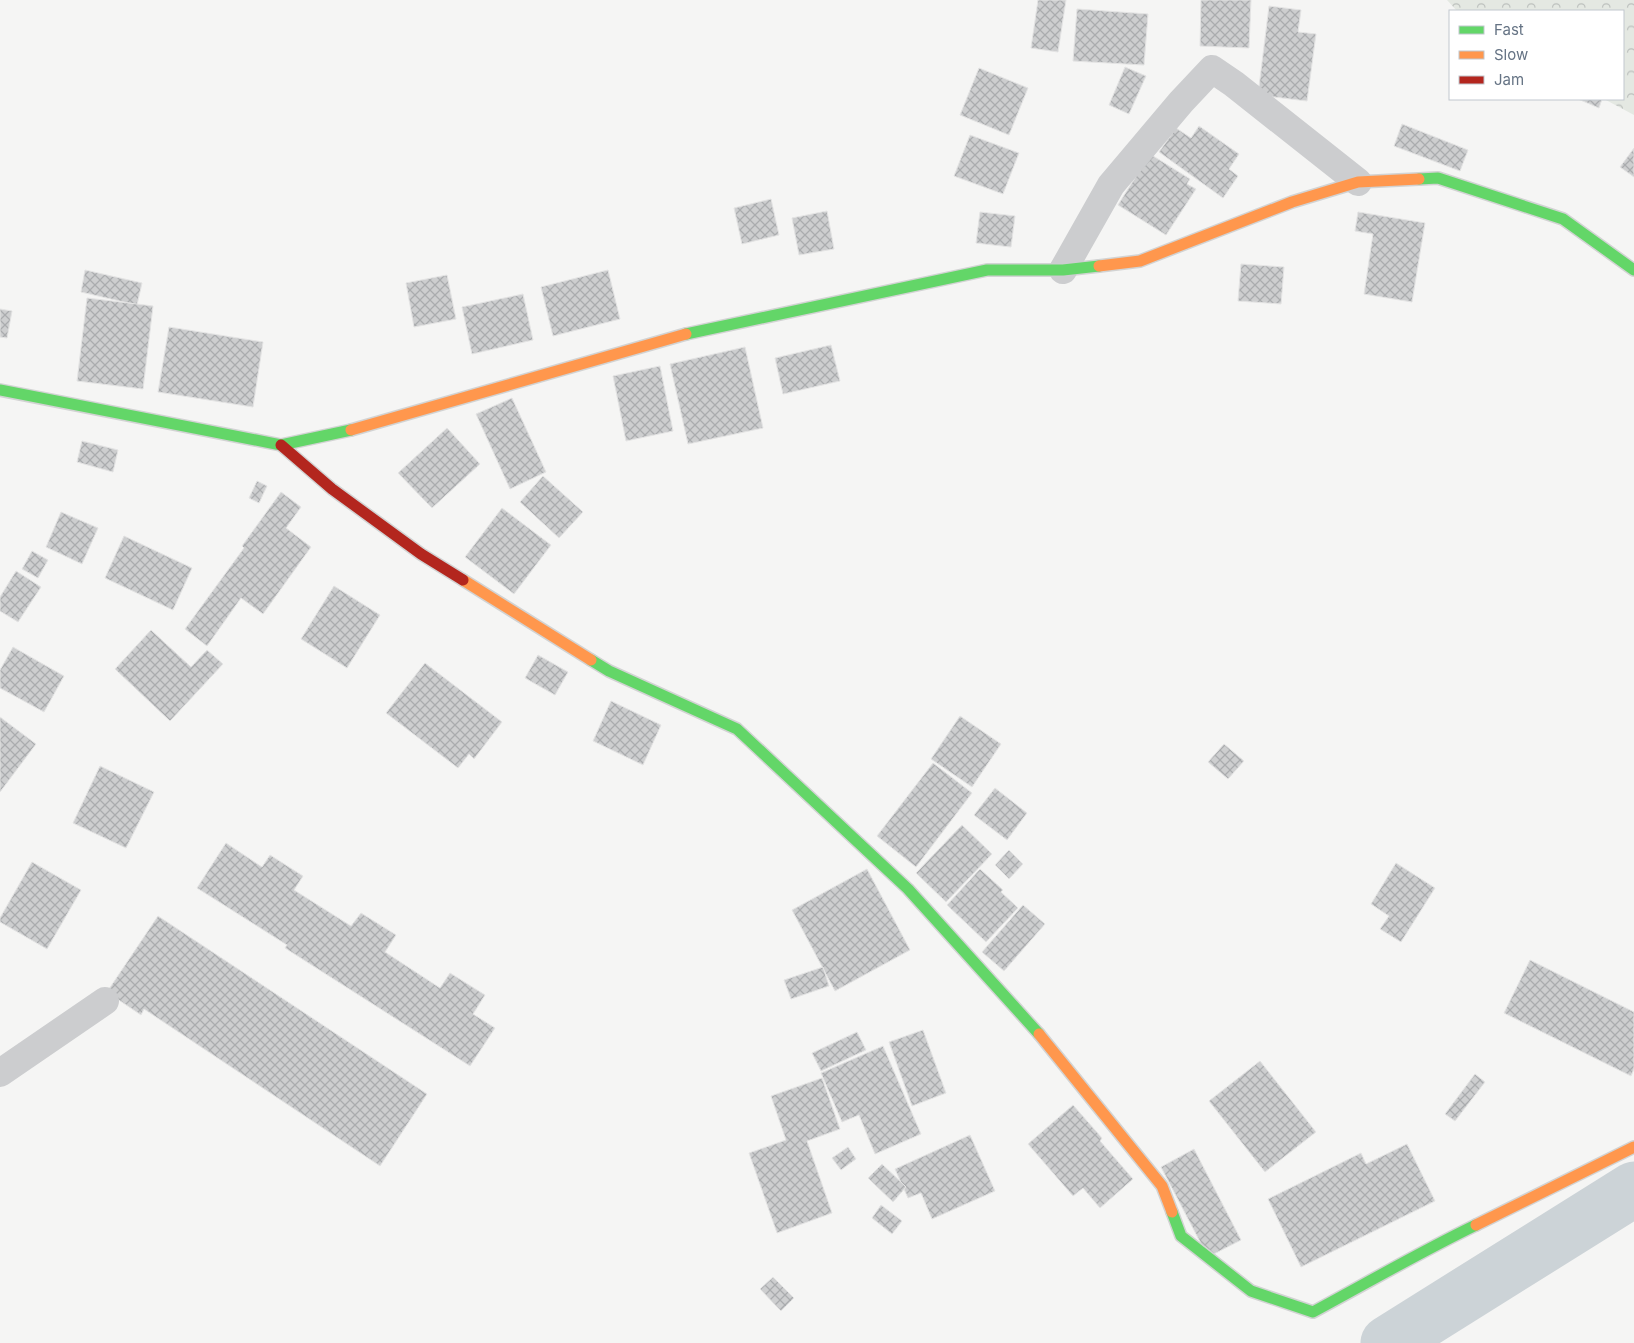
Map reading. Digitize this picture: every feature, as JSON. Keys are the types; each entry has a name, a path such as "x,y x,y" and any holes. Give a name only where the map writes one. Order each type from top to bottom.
{"street":[{"path":"1063,270 1111,185 1181,102 1212,69 1234,84 1358,182"},
{"path":"0,390 282,445 337,434 675,336 987,270 1063,270 1140,261 1292,202 1358,182 1438,178 1563,219 1634,270"},
{"path":"282,445 332,489 429,559 608,670 737,728 908,889 1034,1028 1162,1186 1181,1236 1251,1291 1313,1312 1436,1244 1634,1147"},
{"path":"0,1073 105,1001"}],"green space":[{"path":"1447,0 1634,0 1634,115 1606,100 1624,100 1624,10 1456,10"}],"building":[{"path":"1038,0 1066,0 1058,52 1031,48"},
{"path":"1201,0 1251,0 1249,48 1200,46"},
{"path":"1269,6 1301,10 1298,32 1316,34 1307,101 1258,95"},
{"path":"1077,9 1148,14 1144,65 1073,61"},
{"path":"1125,67 1146,76 1129,114 1109,105"},
{"path":"979,68 1028,88 1009,135 960,115"},
{"path":"1580,100 1602,100 1599,108"},
{"path":"1402,124 1468,150 1460,171 1394,146"},
{"path":"1199,126 1239,154 1229,169 1238,176 1223,198 1159,152 1176,128 1191,138"},
{"path":"970,135 1019,153 1003,194 954,176"},
{"path":"1634,148 1634,177 1620,167"},
{"path":"1150,154 1190,179 1187,184 1196,189 1166,235 1118,205"},
{"path":"771,199 779,235 742,244 734,208"},
{"path":"827,211 834,249 799,255 792,218"},
{"path":"980,212 1015,216 1011,247 976,243"},
{"path":"1358,212 1425,223 1412,302 1364,294 1373,234 1355,231"},
{"path":"1241,264 1284,267 1281,304 1238,301"},
{"path":"85,270 142,283 137,305 81,292"},
{"path":"608,270 620,319 553,336 541,287"},
{"path":"447,275 456,319 414,327 406,283"},
{"path":"523,294 533,340 472,354 462,307"},
{"path":"87,298 153,306 143,389 77,381"},
{"path":"0,309 12,311 7,338 0,337"},
{"path":"169,327 263,342 253,407 158,392"},
{"path":"831,345 840,381 783,394 775,358"},
{"path":"745,347 763,428 688,444 670,364"},
{"path":"660,366 673,431 626,441 613,376"},
{"path":"512,398 546,472 510,489 476,414"},
{"path":"447,428 480,464 432,508 398,473"},
{"path":"82,441 118,450 113,472 77,462"},
{"path":"543,476 583,512 559,538 520,502"},
{"path":"257,481 267,486 259,503 249,498"},
{"path":"281,492 301,507 286,528 311,547 263,614 241,598 207,646 185,629 244,548 242,546"},
{"path":"502,508 551,545 514,594 465,557"},
{"path":"61,512 98,528 82,564 46,547"},
{"path":"124,536 192,568 173,610 105,578"},
{"path":"32,551 48,560 38,578 22,569"},
{"path":"16,571 41,587 18,622 0,611 0,597"},
{"path":"334,586 380,615 347,668 301,639"},
{"path":"151,630 191,667 207,650 223,664 170,721 115,669"},
{"path":"13,647 64,676 44,712 0,688 0,670"},
{"path":"538,655 568,672 555,695 525,678"},
{"path":"425,663 502,722 474,759 469,754 458,768 386,713"},
{"path":"611,701 661,725 643,765 593,741"},
{"path":"960,716 1001,744 972,787 931,759"},
{"path":"0,717 36,744 0,792"},
{"path":"1224,744 1244,761 1228,779 1208,762"},
{"path":"933,763 972,793 916,867 877,836"},
{"path":"100,766 154,792 126,848 73,823"},
{"path":"995,788 1027,813 1007,840 974,815"},
{"path":"962,825 992,854 946,902 916,873"},
{"path":"226,843 262,867 270,855 303,876 294,890 351,926 361,913 396,935 385,952 440,988 450,973 485,995 473,1014 495,1028 470,1066 285,948 287,945 197,888"},
{"path":"1009,850 1023,864 1009,879 995,865"},
{"path":"32,862 81,890 47,949 0,922 0,918"},
{"path":"1396,863 1435,888 1401,942 1380,929 1389,916 1371,904"},
{"path":"867,869 910,950 835,991 792,910"},
{"path":"980,869 1003,890 1001,892 1018,908 986,942 947,905"},
{"path":"1023,905 1045,924 1004,971 982,952"},
{"path":"158,916 427,1094 380,1166 144,1009 141,1015 107,992"},
{"path":"1530,960 1634,1012 1634,1069 1631,1076 1504,1013"},
{"path":"823,967 829,986 791,999 784,980"},
{"path":"923,1030 946,1093 912,1106 889,1042"},
{"path":"857,1032 866,1050 821,1071 812,1053"},
{"path":"883,1046 921,1134 875,1154 859,1115 842,1122 821,1073"},
{"path":"1260,1061 1316,1132 1265,1172 1209,1101"},
{"path":"1475,1074 1485,1082 1455,1121 1445,1114"},
{"path":"822,1078 840,1129 807,1141 832,1213 777,1233 749,1153 786,1140 771,1096"},
{"path":"1073,1105 1102,1138 1100,1141 1133,1179 1100,1208 1083,1188 1073,1196 1028,1144"},
{"path":"970,1135 995,1191 932,1219 921,1193 908,1198 895,1169"},
{"path":"1407,1144 1435,1201 1301,1267 1268,1199 1361,1153 1366,1164"},
{"path":"848,1147 856,1159 841,1170 832,1158"},
{"path":"1194,1149 1241,1240 1208,1257 1161,1167"},
{"path":"882,1164 906,1187 893,1202 868,1178"},
{"path":"881,1205 902,1221 892,1234 872,1218"},
{"path":"773,1277 794,1298 781,1311 760,1289"}],"waterway":[{"path":"1388,1343 1634,1189"}],"traffic: fast":[{"path":"1419,179 1438,178 1563,219 1634,270"},
{"path":"686,334 987,270 1063,270 1099,266"},
{"path":"0,390 281,445 351,430"},
{"path":"591,660 609,671 737,729 908,889 1039,1034"},
{"path":"1172,1212 1181,1236 1251,1291 1313,1312 1476,1225"}],"traffic: slow":[{"path":"1099,266 1140,261 1292,202 1358,182 1419,179"},
{"path":"351,430 686,334"},
{"path":"463,580 591,660"},
{"path":"1039,1034 1162,1186 1172,1212"},
{"path":"1476,1225 1634,1147"}],"traffic: jam":[{"path":"281,445 332,489 421,554 463,580"}]}
